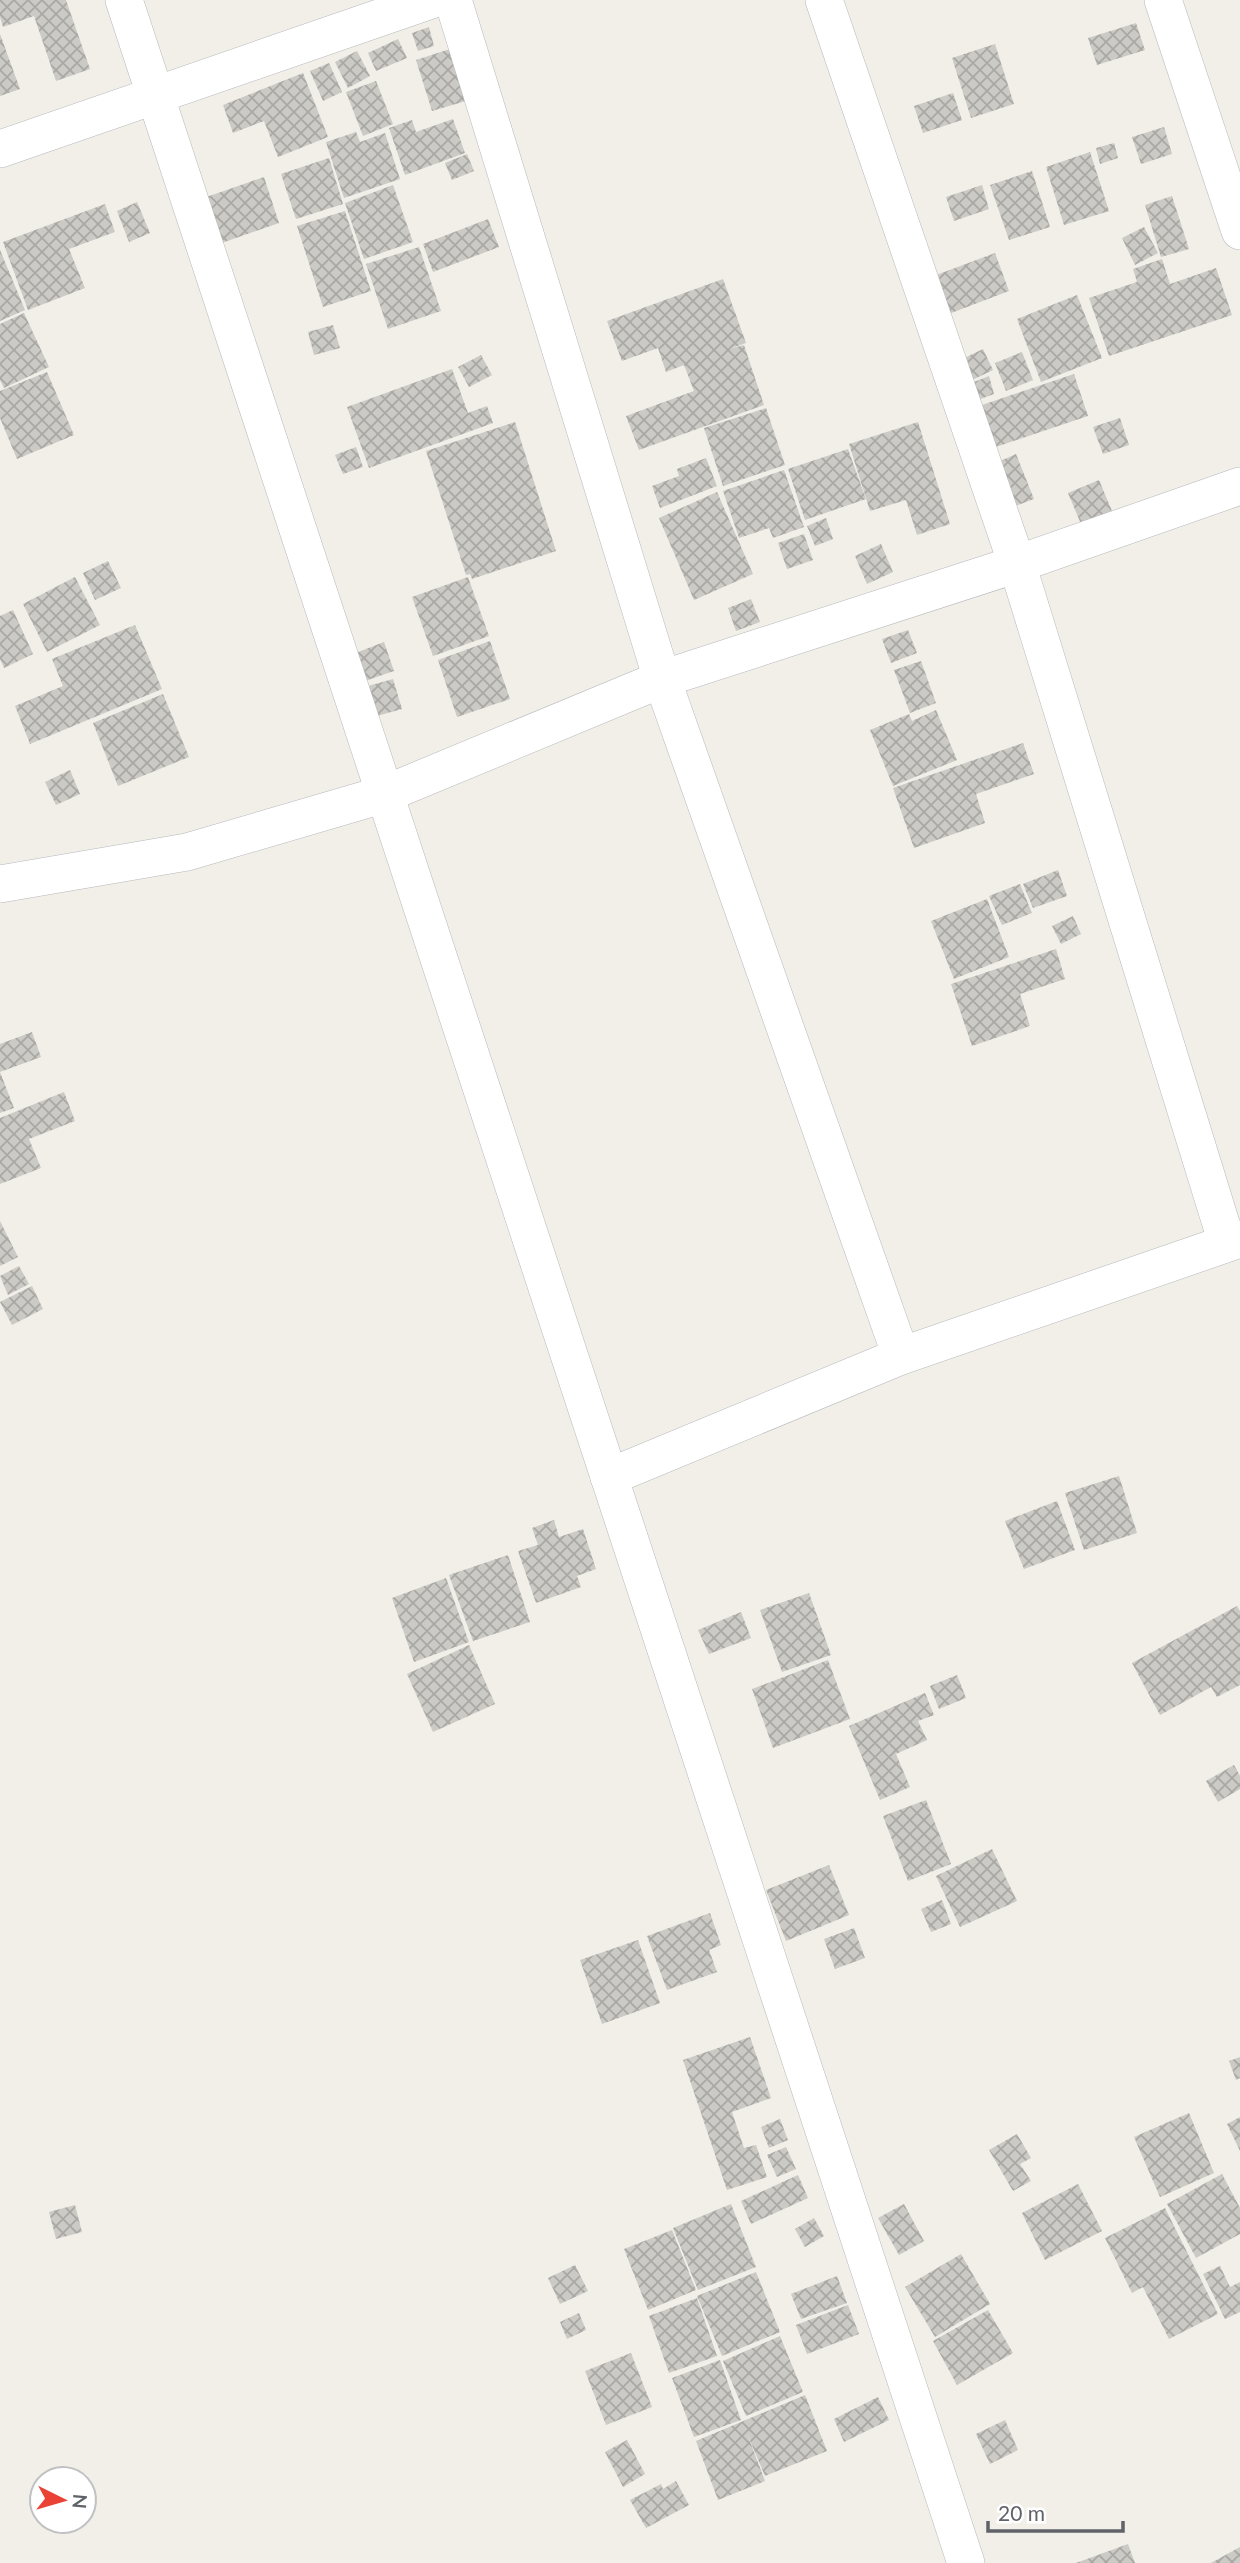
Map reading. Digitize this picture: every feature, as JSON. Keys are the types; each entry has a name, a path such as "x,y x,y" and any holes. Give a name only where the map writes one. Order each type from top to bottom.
{"street":[{"path":"124,0 966,2563"},
{"path":"0,149 432,0"},
{"path":"453,0 662,679 901,1356"},
{"path":"609,1477 901,1356 1233,1241 1017,564 824,0"},
{"path":"1163,0 1240,231"},
{"path":"0,884 187,852 385,794 662,679 1017,564 1240,486"}],"building":[{"path":"0,0 66,0 90,69 56,81 34,16 3,27"},
{"path":"1136,23 1145,50 1097,65 1088,38"},
{"path":"429,27 434,46 418,51 412,33"},
{"path":"0,34 20,89 0,96"},
{"path":"398,39 407,58 376,71 368,53"},
{"path":"995,44 1014,104 971,118 952,58"},
{"path":"450,49 466,101 432,111 416,60"},
{"path":"357,51 370,76 348,88 335,62"},
{"path":"329,63 342,92 323,101 310,71"},
{"path":"303,73 328,137 278,157 264,121 233,133 223,105"},
{"path":"376,81 393,124 363,136 346,92"},
{"path":"953,93 962,120 923,133 914,106"},
{"path":"453,119 465,153 405,175 389,128 412,120 416,132"},
{"path":"1164,127 1172,154 1141,164 1132,137"},
{"path":"356,132 360,142 385,133 400,179 344,198 326,142"},
{"path":"1114,143 1118,158 1100,164 1096,148"},
{"path":"1090,152 1109,211 1064,225 1046,167"},
{"path":"467,154 474,171 452,180 445,163"},
{"path":"329,158 343,204 296,219 281,174"},
{"path":"1032,171 1050,227 1009,240 990,185"},
{"path":"264,177 279,223 213,246 198,200"},
{"path":"393,185 413,242 364,259 345,203"},
{"path":"982,185 989,209 954,221 946,197"},
{"path":"1172,196 1189,249 1161,257 1145,205"},
{"path":"137,202 150,233 129,242 117,211"},
{"path":"105,204 115,232 69,249 85,288 28,310 3,242"},
{"path":"345,211 371,291 323,307 297,226"},
{"path":"488,219 499,247 433,272 423,244"},
{"path":"1144,227 1158,253 1135,265 1122,238"},
{"path":"419,247 441,311 388,329 366,264"},
{"path":"0,250 25,310 0,321"},
{"path":"995,253 1009,291 946,315 931,277"},
{"path":"1162,259 1170,284 1216,268 1232,315 1109,356 1089,298 1137,282 1133,269"},
{"path":"723,279 746,343 729,349 744,345 764,405 639,450 626,416 694,391 684,365 666,372 658,348 622,361 607,321"},
{"path":"1077,295 1102,358 1041,382 1017,319"},
{"path":"24,313 49,367 4,388 0,380 0,324"},
{"path":"333,325 340,348 314,355 308,332"},
{"path":"983,349 993,370 968,382 958,361"},
{"path":"1022,352 1033,380 1006,391 995,363"},
{"path":"481,355 492,375 469,387 458,367"},
{"path":"452,369 468,413 487,406 493,423 369,468 347,407"},
{"path":"47,372 74,435 17,459 0,418 0,391"},
{"path":"1074,374 1088,416 993,448 979,406"},
{"path":"989,376 994,394 975,401 969,384"},
{"path":"766,408 785,465 723,486 704,428"},
{"path":"1120,418 1129,445 1103,454 1093,427"},
{"path":"515,422 556,551 472,579 470,574 466,575 426,451"},
{"path":"918,422 950,524 917,535 906,500 870,511 849,444"},
{"path":"356,447 363,467 343,474 335,455"},
{"path":"848,449 866,499 805,520 788,469"},
{"path":"1016,454 1034,499 1010,508 991,465"},
{"path":"706,458 717,486 660,508 652,486 679,476 677,469"},
{"path":"784,470 804,527 773,538 769,528 739,538 723,491"},
{"path":"1099,480 1112,511 1081,524 1068,493"},
{"path":"717,492 753,574 694,600 659,518"},
{"path":"826,518 833,539 815,546 807,526"},
{"path":"804,534 813,560 787,569 778,543"},
{"path":"881,544 893,572 867,584 855,556"},
{"path":"108,561 121,588 95,600 83,573"},
{"path":"75,577 100,625 47,652 23,604"},
{"path":"468,577 489,636 433,656 412,597"},
{"path":"751,599 760,622 736,631 728,608"},
{"path":"13,610 33,654 4,668 0,659 0,616"},
{"path":"135,625 162,689 30,744 15,706 63,686 52,659"},
{"path":"908,630 917,653 891,663 882,639"},
{"path":"490,641 510,699 457,717 438,660"},
{"path":"384,642 394,671 362,682 353,654"},
{"path":"921,661 936,703 910,713 894,670"},
{"path":"393,679 402,709 377,716 368,686"},
{"path":"163,694 189,757 118,786 93,723"},
{"path":"936,710 957,760 893,786 870,730 909,714 912,721"},
{"path":"1023,743 1034,774 976,794 985,823 914,848 893,788"},
{"path":"70,770 80,794 56,805 45,782"},
{"path":"1058,870 1067,896 1033,908 1023,884"},
{"path":"1020,884 1032,913 1002,925 989,896"},
{"path":"987,899 1009,957 954,979 931,921"},
{"path":"1073,916 1081,934 1061,944 1052,926"},
{"path":"1056,949 1065,979 1020,994 1030,1026 972,1046 951,984"},
{"path":"32,1032 41,1057 0,1072 0,1044"},
{"path":"0,1072 14,1108 0,1113"},
{"path":"64,1092 75,1121 29,1139 41,1168 0,1184 0,1118"},
{"path":"0,1221 18,1257 0,1266"},
{"path":"19,1266 29,1284 8,1295 0,1276"},
{"path":"32,1286 43,1309 12,1325 0,1302"},
{"path":"1119,1476 1137,1533 1084,1550 1065,1493"},
{"path":"1057,1501 1075,1550 1024,1569 1005,1521"},
{"path":"554,1520 559,1537 583,1529 596,1569 577,1576 581,1587 536,1603 518,1551 538,1545 532,1528"},
{"path":"508,1555 530,1622 473,1641 449,1575"},
{"path":"446,1578 469,1642 414,1662 392,1598"},
{"path":"809,1593 831,1655 782,1672 760,1610"},
{"path":"1237,1606 1240,1611 1240,1685 1217,1697 1211,1687 1160,1715 1132,1663"},
{"path":"741,1612 751,1638 709,1654 698,1630"},
{"path":"469,1645 495,1704 433,1732 407,1674"},
{"path":"828,1660 850,1719 773,1748 752,1689"},
{"path":"957,1675 966,1698 939,1709 930,1686"},
{"path":"925,1693 934,1715 918,1721 927,1740 896,1754 910,1787 880,1800 849,1726"},
{"path":"1234,1765 1240,1776 1240,1789 1218,1802 1206,1781"},
{"path":"926,1800 951,1864 908,1881 883,1816"},
{"path":"992,1849 1017,1901 960,1927 936,1876"},
{"path":"829,1865 849,1915 786,1941 766,1890"},
{"path":"942,1900 951,1924 931,1932 921,1909"},
{"path":"710,1913 721,1945 709,1950 717,1972 667,1990 647,1936"},
{"path":"854,1928 865,1958 835,1969 824,1939"},
{"path":"638,1940 660,2003 602,2024 580,1960"},
{"path":"750,2037 771,2098 732,2112 744,2148 756,2145 767,2177 727,2190 683,2060"},
{"path":"1240,2057 1240,2078 1236,2080 1229,2061"},
{"path":"1189,2113 1214,2173 1160,2197 1134,2137"},
{"path":"1240,2117 1240,2151 1227,2124"},
{"path":"780,2119 788,2140 769,2148 761,2127"},
{"path":"1017,2134 1031,2158 1020,2164 1031,2181 1013,2191 989,2150"},
{"path":"786,2147 796,2169 777,2177 767,2155"},
{"path":"1222,2174 1240,2208 1240,2234 1196,2258 1167,2204"},
{"path":"798,2175 808,2198 751,2224 741,2201"},
{"path":"1078,2184 1102,2231 1045,2260 1022,2213"},
{"path":"731,2204 756,2267 698,2290 673,2228"},
{"path":"904,2204 924,2241 899,2255 878,2218"},
{"path":"75,2205 82,2232 56,2239 49,2212"},
{"path":"1165,2208 1218,2314 1169,2339 1143,2287 1132,2293 1105,2238"},
{"path":"814,2218 824,2236 805,2247 795,2229"},
{"path":"672,2230 696,2290 648,2310 624,2249"},
{"path":"961,2254 990,2304 935,2337 905,2287"},
{"path":"575,2265 588,2291 560,2304 548,2278"},
{"path":"1220,2266 1230,2287 1240,2282 1240,2312 1225,2319 1203,2274"},
{"path":"756,2272 780,2332 722,2356 697,2296"},
{"path":"837,2276 847,2303 801,2319 791,2294"},
{"path":"697,2298 717,2356 669,2373 649,2316"},
{"path":"848,2305 859,2334 807,2354 796,2325"},
{"path":"988,2310 1013,2353 957,2385 933,2341"},
{"path":"579,2313 586,2330 567,2339 560,2322"},
{"path":"780,2336 803,2392 746,2416 723,2361"},
{"path":"631,2353 652,2407 606,2425 585,2371"},
{"path":"720,2360 741,2420 694,2437 672,2378"},
{"path":"805,2395 827,2451 765,2476 746,2431 765,2481 718,2500 696,2441"},
{"path":"878,2397 889,2420 844,2442 834,2419"},
{"path":"1005,2420 1018,2450 990,2464 976,2434"},
{"path":"627,2440 645,2474 623,2487 605,2452"},
{"path":"676,2481 689,2505 646,2528 630,2500 661,2484 663,2489"},
{"path":"1128,2544 1135,2563 1076,2563"},
{"path":"1240,2547 1240,2563 1211,2563"}]}
